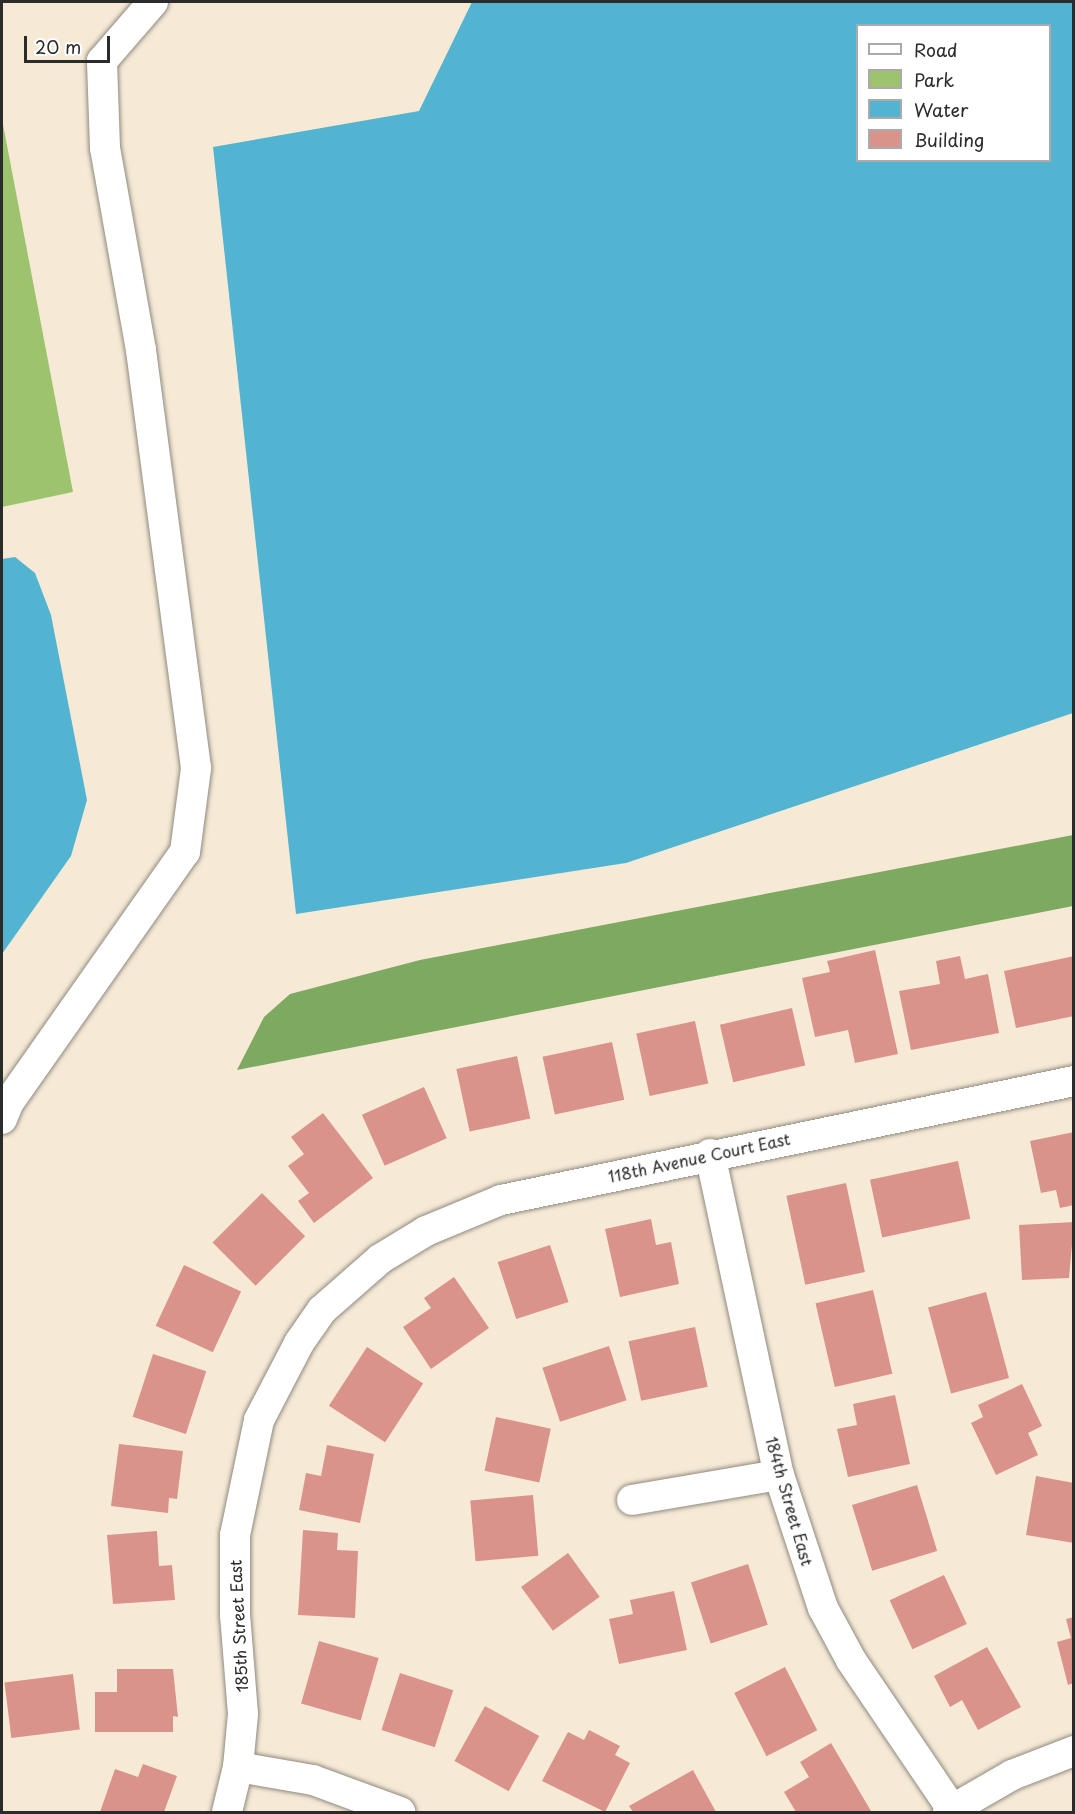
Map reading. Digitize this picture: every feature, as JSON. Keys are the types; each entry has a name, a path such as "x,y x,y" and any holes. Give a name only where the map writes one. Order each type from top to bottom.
{"street":[{"path":"2,1119 9,1102 185,852 196,768 141,350 105,148 102,61 153,2"},
{"name":"118th Avenue Court East","path":"347,1288 380,1260 426,1230 501,1200 710,1154 1074,1081"},
{"name":"184th Street East","path":"710,1154 779,1475 823,1608 851,1660 950,1811"},
{"name":"185th Street East","path":"227,1812 238,1767 243,1714 235,1615 234,1535 246,1473 259,1420 273,1389 322,1310 347,1288"},
{"path":"632,1500 779,1475"},
{"path":"950,1811 1012,1775 1074,1751"},
{"path":"238,1767 313,1780 400,1812"}],"green space":[{"path":"2,119 73,492 2,507"},
{"path":"1073,835 1073,906 237,1070 264,1017 290,994 420,960"}],"water":[{"path":"472,2 1073,2 1073,713 626,863 296,914 213,147 419,111"},
{"path":"15,557 35,573 51,615 87,800 71,856 2,954 2,559"}],"building":[{"path":"875,950 898,1054 855,1063 848,1030 815,1037 802,978 830,972 827,961"},
{"path":"960,956 965,979 988,974 999,1033 911,1050 899,991 940,984 936,961"},
{"path":"1074,956 1074,1016 1016,1028 1004,971"},
{"path":"792,1008 805,1065 733,1082 720,1025"},
{"path":"695,1021 708,1084 650,1096 636,1033"},
{"path":"612,1042 624,1100 555,1114 543,1057"},
{"path":"517,1056 530,1119 470,1131 456,1069"},
{"path":"424,1087 447,1138 385,1166 362,1115"},
{"path":"323,1113 373,1178 314,1223 298,1201 309,1193 288,1166 304,1154 291,1137"},
{"path":"1074,1132 1074,1205 1060,1208 1056,1190 1041,1193 1030,1141"},
{"path":"958,1161 970,1219 882,1237 870,1180"},
{"path":"846,1183 865,1272 805,1285 786,1196"},
{"path":"262,1193 305,1236 256,1286 213,1242"},
{"path":"651,1219 656,1245 671,1242 679,1284 620,1297 605,1229"},
{"path":"1074,1222 1069,1278 1022,1280 1019,1225"},
{"path":"550,1245 569,1302 516,1319 498,1262"},
{"path":"184,1265 241,1292 213,1352 156,1326"},
{"path":"454,1277 489,1328 431,1369 403,1327 431,1308 424,1298"},
{"path":"873,1290 892,1374 835,1387 816,1303"},
{"path":"986,1292 1009,1378 951,1393 928,1308"},
{"path":"695,1327 708,1387 641,1401 628,1341"},
{"path":"609,1346 627,1400 560,1422 542,1368"},
{"path":"367,1347 423,1383 385,1442 329,1406"},
{"path":"153,1354 206,1371 186,1434 133,1417"},
{"path":"1022,1384 1042,1426 1028,1433 1038,1455 996,1475 971,1423 983,1417 978,1405"},
{"path":"895,1395 910,1464 848,1477 837,1429 857,1425 853,1404"},
{"path":"496,1417 551,1429 539,1482 485,1471"},
{"path":"119,1444 183,1451 177,1499 169,1498 168,1513 111,1506"},
{"path":"327,1445 374,1454 360,1523 299,1510 306,1473 321,1476"},
{"path":"1036,1476 1074,1483 1074,1543 1026,1535"},
{"path":"917,1485 937,1551 872,1571 852,1505"},
{"path":"533,1495 538,1556 476,1561 470,1500"},
{"path":"303,1530 338,1533 337,1550 358,1551 355,1618 298,1615"},
{"path":"157,1531 159,1566 172,1565 175,1600 113,1604 107,1535"},
{"path":"568,1553 600,1597 553,1631 521,1587"},
{"path":"748,1564 768,1625 711,1643 691,1583"},
{"path":"944,1575 967,1624 912,1649 890,1600"},
{"path":"674,1591 687,1650 619,1664 609,1619 633,1614 630,1600"},
{"path":"1074,1617 1074,1683 1068,1685 1057,1642 1071,1638 1066,1619"},
{"path":"319,1641 379,1658 361,1721 301,1703"},
{"path":"987,1647 1021,1707 978,1730 962,1700 950,1707 934,1676"},
{"path":"785,1667 817,1730 766,1756 734,1693"},
{"path":"117,1669 173,1669 178,1717 173,1716 173,1732 95,1732 95,1692 117,1692"},
{"path":"400,1673 453,1690 435,1747 381,1730"},
{"path":"73,1674 80,1730 11,1738 5,1682"},
{"path":"485,1706 539,1736 509,1791 454,1761"},
{"path":"589,1730 620,1746 615,1755 630,1763 605,1812 542,1781 568,1732 584,1740"},
{"path":"831,1743 871,1811 796,1812 784,1792 809,1777 800,1762"},
{"path":"143,1764 177,1776 164,1812 100,1812 115,1769 138,1777"},
{"path":"693,1770 716,1812 633,1812 629,1806"}]}
